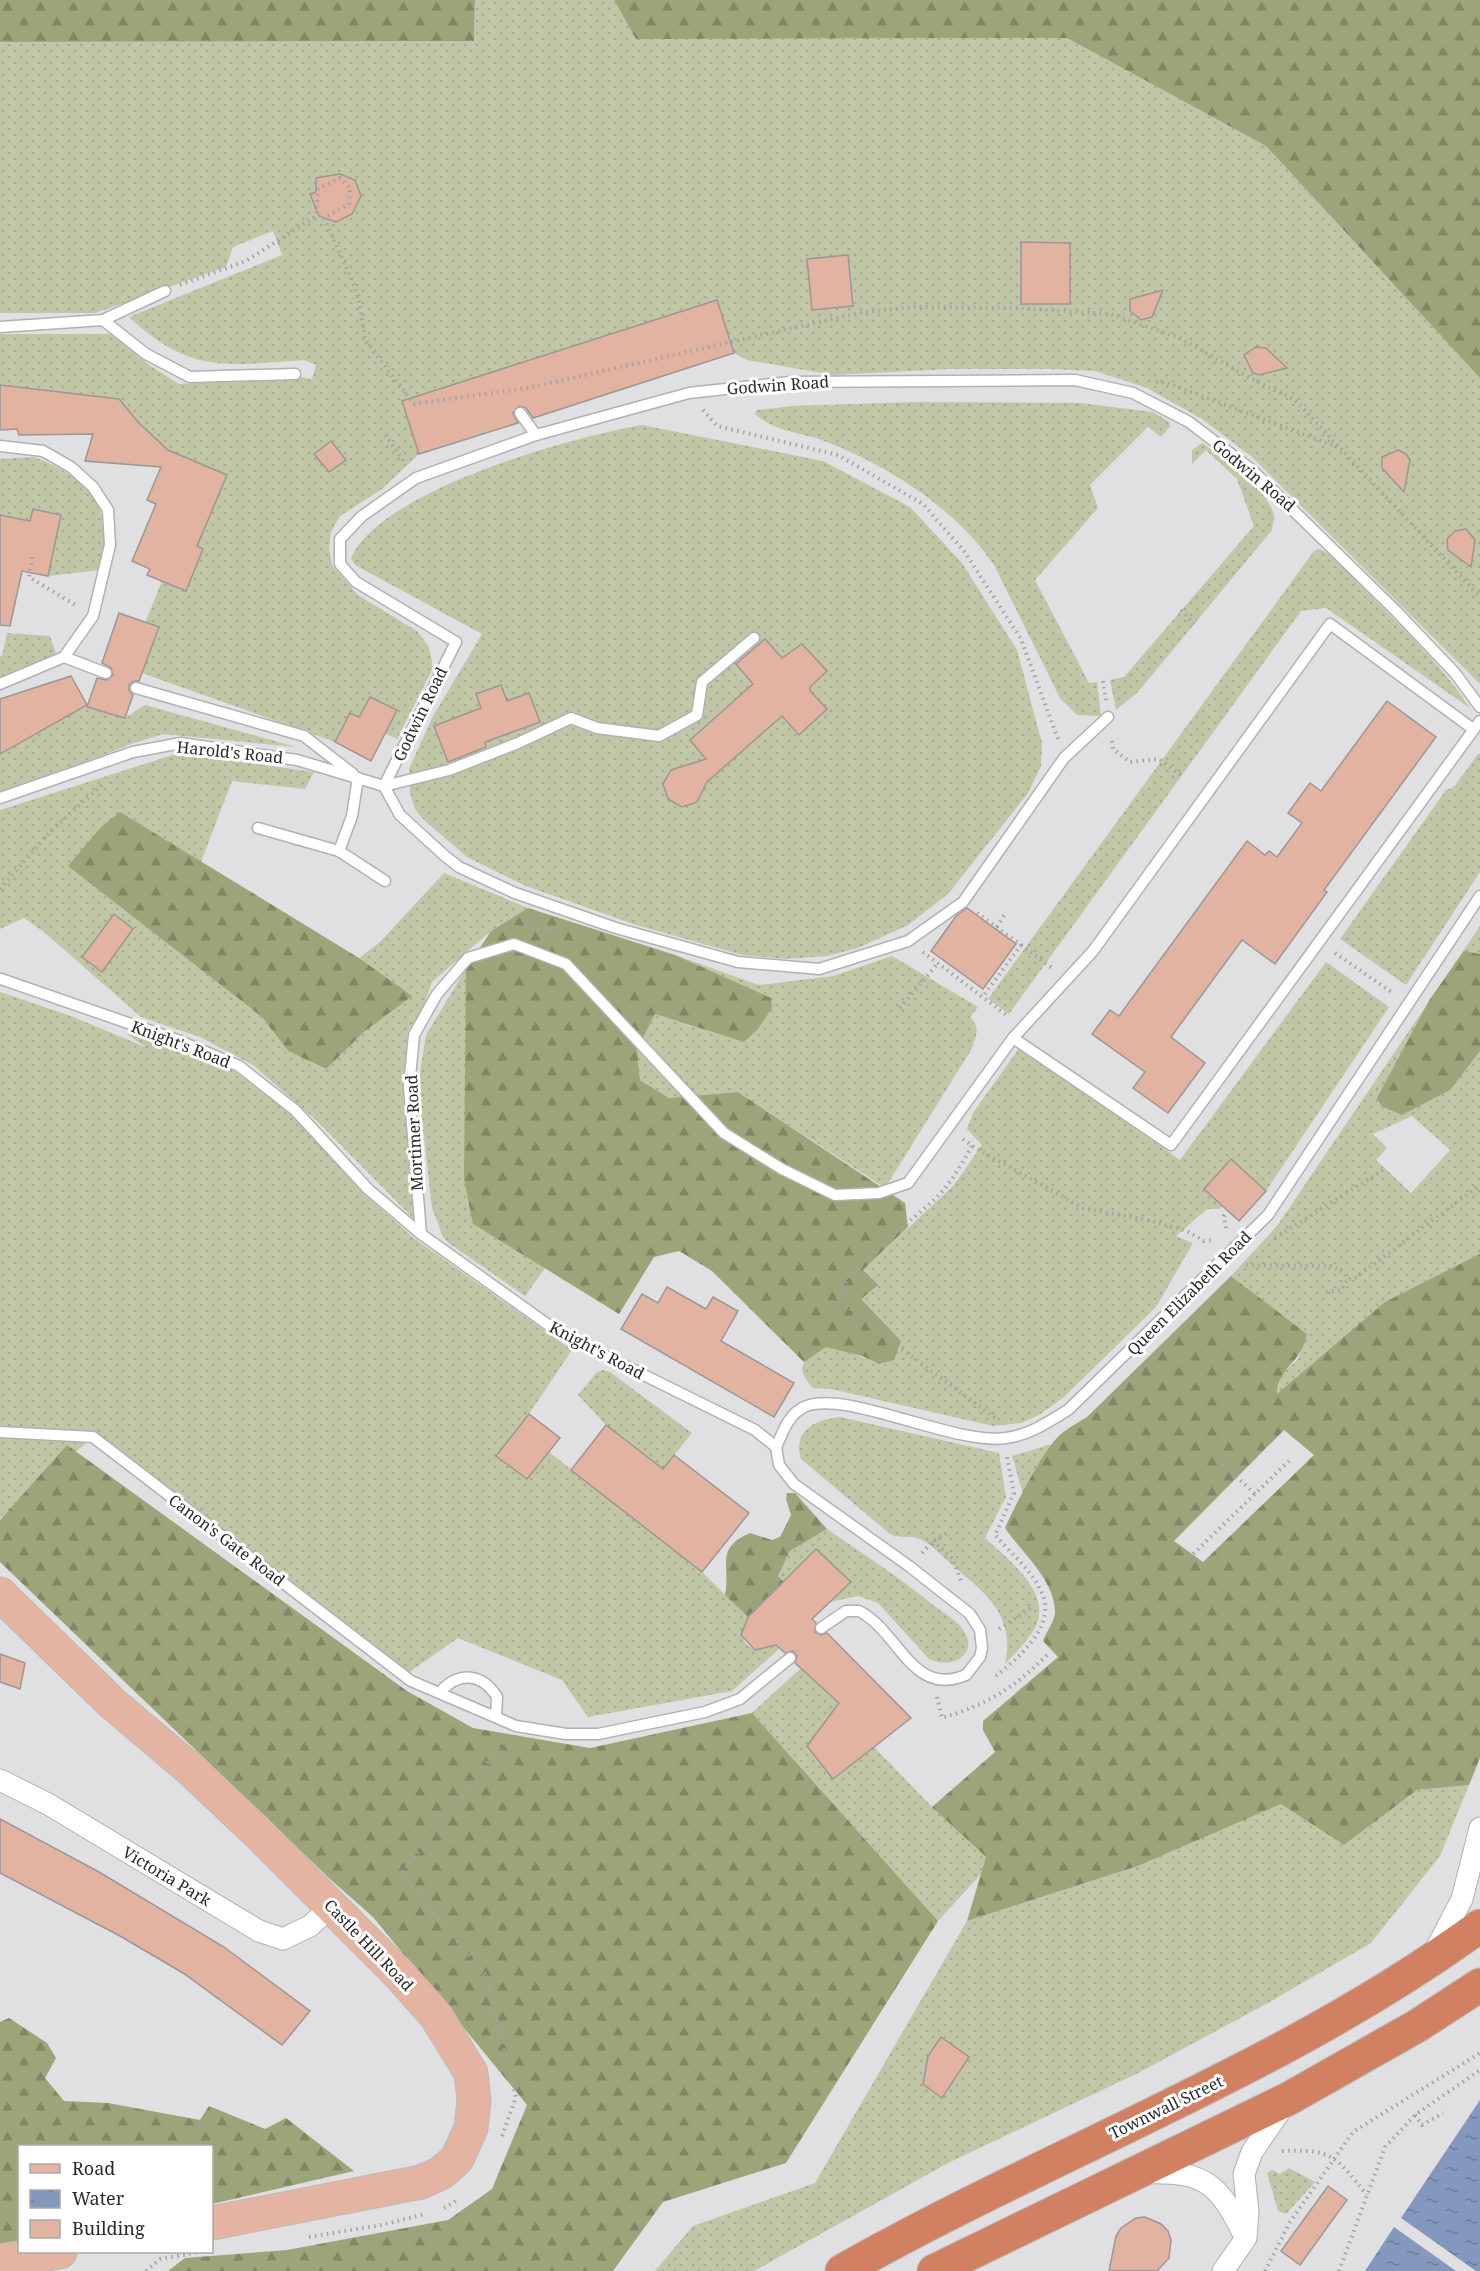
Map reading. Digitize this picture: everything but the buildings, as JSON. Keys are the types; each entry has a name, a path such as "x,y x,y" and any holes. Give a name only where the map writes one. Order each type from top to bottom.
{"highway":[{"name":"Townwall Street","path":"842,2271 915,2230 1240,2070 1426,1965 1480,1926"},
{"path":"934,2271 1288,2099 1417,2026 1480,1985"}],"main road":[{"name":"Castle Hill Road","path":"0,1594 112,1703 190,1769 332,1906 435,2016 471,2073 474,2101 471,2128 457,2159 441,2173 421,2182 213,2223"},
{"path":"0,2261 53,2253"}],"street":[{"name":"Victoria Park","path":"0,1780 48,1804 259,1931 283,1939 310,1926 332,1906"},
{"path":"1426,1965 1448,1930 1462,1899 1480,1828"},
{"path":"1462,1899 1480,1884"},
{"path":"1223,2271 1246,2238 1248,2212 1244,2174 1252,2152 1288,2099"},
{"path":"1135,2173 1180,2172 1204,2181 1230,2206 1246,2238"}],"lane":[{"path":"0,327 103,320 165,291"},
{"path":"103,320 146,354 190,377 295,374"},
{"name":"Godwin Road","path":"384,786 456,642 356,582 340,564 340,539 362,516 416,478 536,435 689,393 790,382 1021,378 1074,380 1133,393 1189,422 1252,470 1396,611 1455,673 1480,706"},
{"path":"520,413 536,435"},
{"path":"0,446 43,451 71,467 93,487 108,510 110,545 93,616 64,657 0,684"},
{"name":"Mortimer Road","path":"421,1234 409,1087 414,1035 437,994 468,958 514,944 566,964 724,1133 782,1169 835,1195 879,1193 908,1183 1013,1038 1093,951 1330,624 1476,725"},
{"path":"136,688 304,736 358,778 384,786 449,770 518,743 571,718 597,728 659,736 697,715 702,682 754,638"},
{"path":"64,657 106,673"},
{"path":"384,786 400,815 459,867 515,893 616,928 738,962 819,969 908,941 963,902 1064,758 1108,717"},
{"path":"1013,1038 1171,1145 1476,725"},
{"name":"Harold's Road","path":"0,798 133,752 181,743 297,760 358,778"},
{"path":"339,851 352,816 358,778"},
{"path":"258,828 339,851 385,881"},
{"name":"Queen Elizabeth Road","path":"776,1447 786,1423 803,1407 826,1402 962,1434 1004,1439 1034,1431 1068,1410 1268,1215 1480,896"},
{"name":"Knight's Road","path":"1,980 180,1041 239,1066 296,1110 368,1189 421,1234 561,1334 754,1430 776,1447"},
{"name":"Canon's Gate Road","path":"0,1432 93,1437 411,1681 516,1726 567,1734 598,1734 705,1712 740,1699 790,1658"},
{"path":"776,1447 779,1465 794,1484 909,1566 970,1614 982,1638 980,1657 966,1675 950,1680 933,1679 914,1667 891,1639 859,1611 846,1611 821,1628"},
{"path":"440,1692 453,1679 459,1677 470,1676 482,1680 497,1697 496,1717"}],"path":[{"path":"165,291 246,261 316,216 318,189 340,178 350,188 350,204 324,218 358,294 365,340 414,404 528,388 859,313 912,307 1015,308 1110,314 1180,338 1294,400 1480,597"},
{"path":"1155,382 1167,383 1341,449"},
{"path":"689,393 717,426 838,455 923,504 964,551 1021,639 1064,758"},
{"path":"385,435 416,478"},
{"path":"32,557 29,577 93,616"},
{"path":"1181,610 1194,624"},
{"path":"1113,749 1130,762 1159,759 1181,776"},
{"path":"0,889 53,829 113,774 133,752"},
{"path":"963,902 1046,964"},
{"path":"997,927 1005,914"},
{"path":"908,941 984,995"},
{"path":"1320,942 1409,1004"},
{"path":"1008,1016 984,1000 984,995 1021,945"},
{"path":"900,1008 938,963"},
{"path":"949,1127 972,1146 1083,1208 1147,1220 1187,1231"},
{"path":"972,1146 940,1195 867,1259 848,1280 843,1293 853,1313 997,1420 1004,1439 1014,1493 995,1535 1042,1593 1046,1613 1038,1632 1017,1659 996,1676"},
{"path":"1268,1243 1383,1170"},
{"path":"1326,1292 1341,1290 1348,1279 1355,1278 1480,1185"},
{"path":"1225,1235 1224,1216 1227,1213"},
{"path":"1238,1264 1245,1259"},
{"path":"1317,1267 1339,1268 1348,1279"},
{"path":"1189,1558 1292,1459"},
{"path":"1223,1464 1255,1494"},
{"path":"909,1566 933,1541 949,1532"},
{"path":"999,1629 1031,1608"},
{"path":"933,1679 942,1718 979,1707 993,1699 1025,1676 1047,1655"},
{"path":"499,2144 516,2097 486,1976 402,1874 516,1726"},
{"path":"1265,2271 1290,2222 1334,2156 1353,2132 1480,2053"},
{"path":"1339,2271 1385,2147 1415,2115 1480,2070"},
{"path":"1415,2115 1422,2125 1443,2113"},
{"path":"1252,2152 1303,2150 1334,2156 1367,2195"},
{"path":"442,2208 466,2194"},
{"path":"302,2238 381,2226 431,2212"},
{"path":"147,2271 160,2259 195,2253"}],"green space":[{"path":"0,0 475,0 474,41 0,42"},
{"path":"475,0 614,0 637,39 1067,38 1266,146 1480,378 1480,684 1252,457 1202,419 1147,388 1095,371 950,369 833,375 747,360 734,353 717,300 402,401 419,454 382,489 340,516 331,532 329,548 332,565 358,595 417,631 429,647 433,668 397,739 385,733 396,710 370,697 359,717 350,713 335,742 142,673 145,623 162,581 186,590 203,549 184,541 209,517 227,475 168,450 139,423 119,399 0,385 0,334 112,334 149,365 179,384 300,377 312,379 316,365 304,360 231,364 191,357 151,336 129,317 282,255 273,231 233,247 226,267 95,313 0,313 0,42 474,41"},
{"path":"614,0 1480,0 1480,378 1266,146 1067,38 636,39"},
{"path":"915,402 1081,403 1153,412 1169,422 1170,427 1161,437 1148,427 1090,485 1098,508 1035,580 1089,683 1097,682 1101,716 1077,715 1060,698 994,565 978,544 941,508 897,477 851,452 827,442 771,425 755,414 757,410 791,406"},
{"path":"642,425 823,461 910,507 962,563 1017,650 1042,743 1041,766 1028,793 948,894 908,925 858,948 827,956 786,959 742,955 633,924 526,886 467,857 423,819 415,809 410,793 409,769 433,716 482,634 355,565 351,558 369,533 399,510 438,489 527,454 571,441"},
{"path":"1202,443 1244,475 1264,496 1274,516 1272,530 1138,692 1116,710 1110,680 1124,677 1254,526 1237,479 1206,450 1192,464 1192,450"},
{"path":"34,457 70,475 84,486 94,499 101,513 105,530 100,570 48,576 36,558 0,534 0,459"},
{"path":"1319,549 1337,561 1420,645 1470,708 1326,608 1301,611 1009,1014 988,999 1314,551"},
{"path":"7,633 50,636 56,653 0,678 0,656 2,656"},
{"path":"145,705 296,747 163,734 128,745 41,781 0,793 0,753 84,707 125,718"},
{"path":"179,753 314,772 305,789 232,781 201,862 120,813 288,1051 325,1069 365,1031 409,997 359,958 380,942 444,873 528,908 491,931 432,982 423,1008 408,1031 403,1083 415,1220 317,1121 253,1065 200,1037 141,1017 44,932 24,918 0,929 0,810"},
{"path":"1480,754 1480,872 1406,985 1340,939 1446,790 1454,787"},
{"path":"120,812 359,958 412,996 365,1031 326,1069 288,1051 262,1017 68,866 101,827"},
{"path":"528,908 675,955 771,998 772,1008 758,1029 744,1042 655,1014 637,1050 640,1080 669,1098 738,1092 905,1203 908,1227 863,1270 878,1285 861,1299 901,1341 894,1360 879,1364 862,1356 826,1347 804,1362 712,1271 679,1251 654,1257 619,1314 473,1224 464,1179 466,969 491,931"},
{"path":"1480,926 1480,1292 1290,1424 1278,1436 1269,1430 1281,1375 1298,1359 1307,1334 1231,1276 1277,1226","holes":["1412,1116 1450,1150 1411,1193 1376,1160 1387,1148 1373,1134"]},
{"path":"1464,951 1480,954 1480,1051 1450,1090 1402,1115 1383,1107 1377,1098 1430,999"},
{"path":"675,955 759,985 833,976 892,956 978,1007 970,1017 976,1025 976,1036 971,1050 885,1188 738,1092 669,1098 640,1080 637,1050 655,1014 744,1042 770,998"},
{"path":"1326,962 1389,1007 1266,1191 1231,1160 1223,1206 1219,1209 1207,1209 1176,1236 1193,1243 1156,1307 1063,1398 1039,1415 1021,1423 993,1426 831,1389 813,1388 806,1380 802,1367 805,1362 830,1344 879,1364 868,1310 854,1288 872,1280 863,1270 954,1185 982,1145 967,1129 973,1113 1020,1047 1180,1160"},
{"path":"466,969 474,1224 545,1268 525,1296 450,1244 443,1237 432,1208 418,1085 426,1035"},
{"path":"0,992 71,1016 145,1047 126,1033 203,1055 233,1070 292,1114 366,1196 415,1239 572,1350 529,1414 497,1456 527,1479 549,1452 702,1572 748,1617 741,1635 746,1644 755,1650 776,1645 780,1648 732,1691 588,1717 562,1680 458,1638 405,1675 93,1437 0,1518"},
{"path":"1480,1254 1480,1758 1469,1785 1417,1790 1344,1845 1281,1804 1138,1866 967,1921 986,1857 932,1807 995,1752 983,1730 983,1721 1058,1657 1043,1641 1055,1615 1049,1588 1036,1567 1005,1528 1043,1456 1059,1435 1087,1417 1231,1276 1307,1334 1300,1353 1281,1377 1277,1394 1385,1302","holes":["1284,1430 1314,1455 1203,1562 1174,1541"]},
{"path":"603,1370 610,1372 692,1433 663,1469 606,1425 578,1395 597,1372"},
{"path":"840,1417 999,1453 1006,1497 985,1538 1025,1578 1038,1602 1039,1615 1032,1633 1005,1664 1006,1631 994,1606 985,1595 926,1542 913,1537 890,1534 801,1459 800,1441 808,1428 823,1420"},
{"path":"1052,1444 1023,1494 1012,1456"},
{"path":"67,1445 407,1691 473,1728 590,1748 752,1713 938,1921 786,2163 663,2202 613,2271 168,2271 185,2258 287,2250 448,2220 492,2189 527,2105 373,1917 331,1880 0,1562 0,1520"},
{"path":"787,1493 795,1493 827,1529 790,1551 778,1576 784,1582 748,1617 725,1595 728,1552 732,1545 750,1533 772,1540 780,1537 791,1515 786,1499"},
{"path":"827,1529 894,1575 958,1624 967,1636 968,1644 967,1651 962,1657 948,1663 929,1659 878,1603 858,1596 829,1602 784,1582 778,1576 790,1551"},
{"path":"801,1668 839,1703 876,1749 932,1807 992,1862 938,1921 752,1713"},
{"path":"1469,1785 1440,1856 1371,1943 1268,2003 1138,2073 950,2162 754,2271 655,2271 693,2226 815,2183 967,1921 1138,1866 1281,1804 1344,1845 1417,1790"},
{"path":"9,2018 47,2043 56,2058 45,2078 64,2101 108,2103 200,2120 209,2106 265,2129 286,2118 354,2171 213,2204 213,2145 18,2145 18,2242 0,2246 0,2022"},
{"path":"1289,2168 1315,2182 1286,2214 1278,2211 1267,2173 1273,2170 1280,2174"}],"water":[{"path":"1480,2100 1480,2271 1476,2271 1401,2218"},
{"path":"1394,2227 1456,2271 1365,2271"}]}
